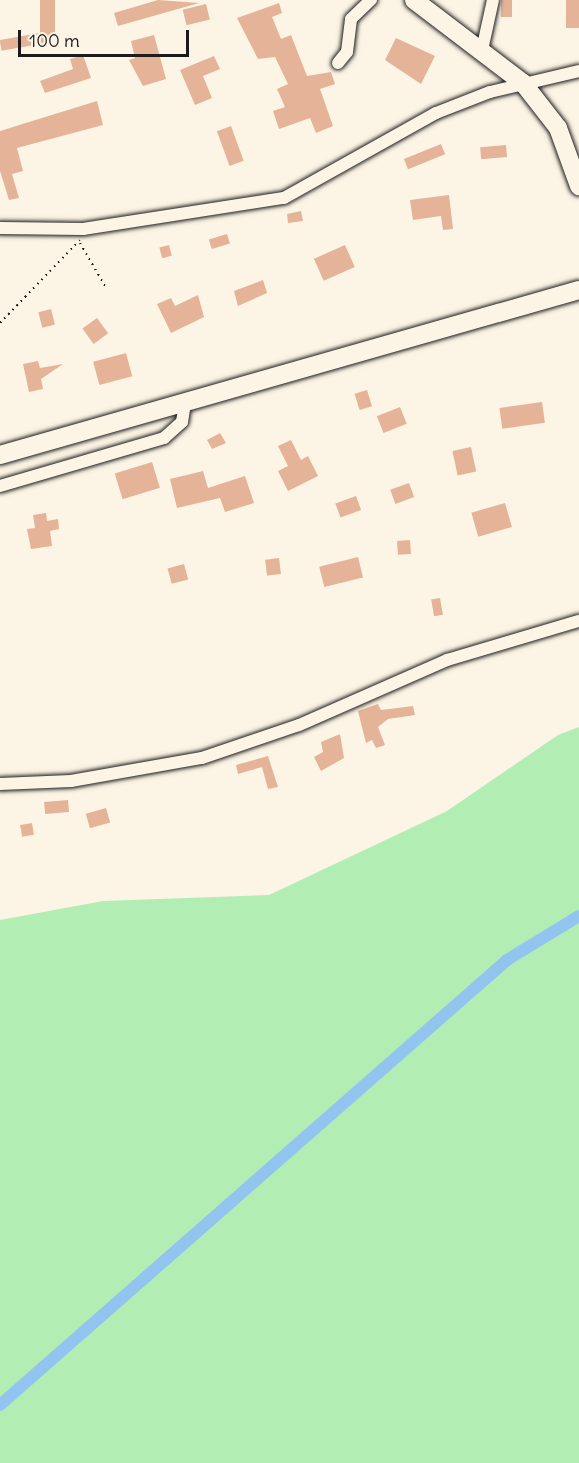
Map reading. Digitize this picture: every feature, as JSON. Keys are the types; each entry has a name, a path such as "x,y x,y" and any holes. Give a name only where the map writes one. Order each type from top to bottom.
{"main road":[{"path":"414,0 522,83 558,128 579,186"},
{"path":"0,455 579,290"}],"street":[{"path":"338,63 347,52 351,19 370,0"},
{"path":"482,50 493,0"},
{"path":"0,228 83,229 284,198 436,113 522,83 579,71"},
{"path":"0,486 164,438 182,422 184,404"},
{"path":"0,784 71,781 202,758 299,725 447,660 579,621"}],"path":[{"path":"0,323 80,243 83,229"},
{"path":"80,243 105,286"}],"green space":[{"path":"579,727 579,1463 0,1463 0,920 103,901 269,895 447,811 558,735"}],"building":[{"path":"40,0 55,0 55,36 40,36"},
{"path":"158,0 199,3 118,26 114,13"},
{"path":"501,0 512,0 512,17 501,17"},
{"path":"566,0 579,0 579,28 566,28"},
{"path":"279,3 282,13 272,17 281,39 291,35 307,76 331,72 335,84 320,89 333,126 316,133 310,118 279,129 273,111 285,107 277,89 288,84 275,57 258,59 237,18"},
{"path":"206,4 210,20 187,25 183,10"},
{"path":"45,32 47,43 2,51 0,40"},
{"path":"154,35 166,79 143,86 129,60 135,58 131,41"},
{"path":"396,38 435,56 421,84 385,60"},
{"path":"83,55 91,78 45,93 40,81 73,69 70,59"},
{"path":"214,56 220,69 203,76 212,98 195,105 180,70"},
{"path":"97,101 103,125 17,148 23,171 12,174 19,198 9,200 0,171 0,131"},
{"path":"231,126 244,161 230,166 217,131"},
{"path":"441,144 445,154 408,169 404,159"},
{"path":"506,145 507,157 481,159 480,147"},
{"path":"449,195 453,229 443,230 441,216 413,220 410,200"},
{"path":"301,211 303,221 288,223 287,214"},
{"path":"227,234 230,244 212,249 209,240"},
{"path":"169,245 172,256 162,258 159,248"},
{"path":"345,245 355,267 324,281 314,259"},
{"path":"263,280 267,293 238,306 234,291"},
{"path":"198,295 204,317 171,333 157,304 171,298 175,306"},
{"path":"51,309 55,325 42,328 38,312"},
{"path":"97,318 108,333 94,344 82,329"},
{"path":"126,353 132,376 99,385 93,362"},
{"path":"38,361 40,368 63,364 41,379 43,389 29,392 23,364"},
{"path":"367,390 372,406 360,410 355,394"},
{"path":"542,402 545,423 502,429 499,408"},
{"path":"400,407 407,424 384,433 377,416"},
{"path":"220,433 226,443 212,449 207,440"},
{"path":"291,440 301,460 308,456 318,476 288,491 278,471 288,466 278,446"},
{"path":"471,447 476,471 458,475 452,451"},
{"path":"152,462 160,488 123,499 115,473"},
{"path":"203,471 208,488 245,476 254,503 225,512 220,498 177,508 170,479"},
{"path":"409,483 414,497 395,504 390,490"},
{"path":"356,496 361,510 340,518 335,504"},
{"path":"505,503 512,527 478,537 471,513"},
{"path":"46,513 47,521 58,519 59,529 50,531 52,546 31,549 27,529 35,528 33,515"},
{"path":"410,540 411,554 398,555 397,541"},
{"path":"358,557 363,577 324,587 319,567"},
{"path":"279,558 281,574 267,576 265,560"},
{"path":"184,564 188,579 172,584 168,568"},
{"path":"440,598 443,615 434,616 431,600"},
{"path":"378,704 381,710 413,706 415,715 388,719 378,727 385,745 376,748 372,740 366,743 358,711"},
{"path":"340,734 344,758 321,771 314,757 323,752 321,742"},
{"path":"268,756 278,787 268,789 262,767 238,774 236,765"},
{"path":"68,800 69,812 45,814 44,802"},
{"path":"106,808 110,822 90,828 86,814"},
{"path":"32,823 34,835 22,837 20,825"}],"waterway":[{"path":"0,1405 507,960 579,916"}]}
